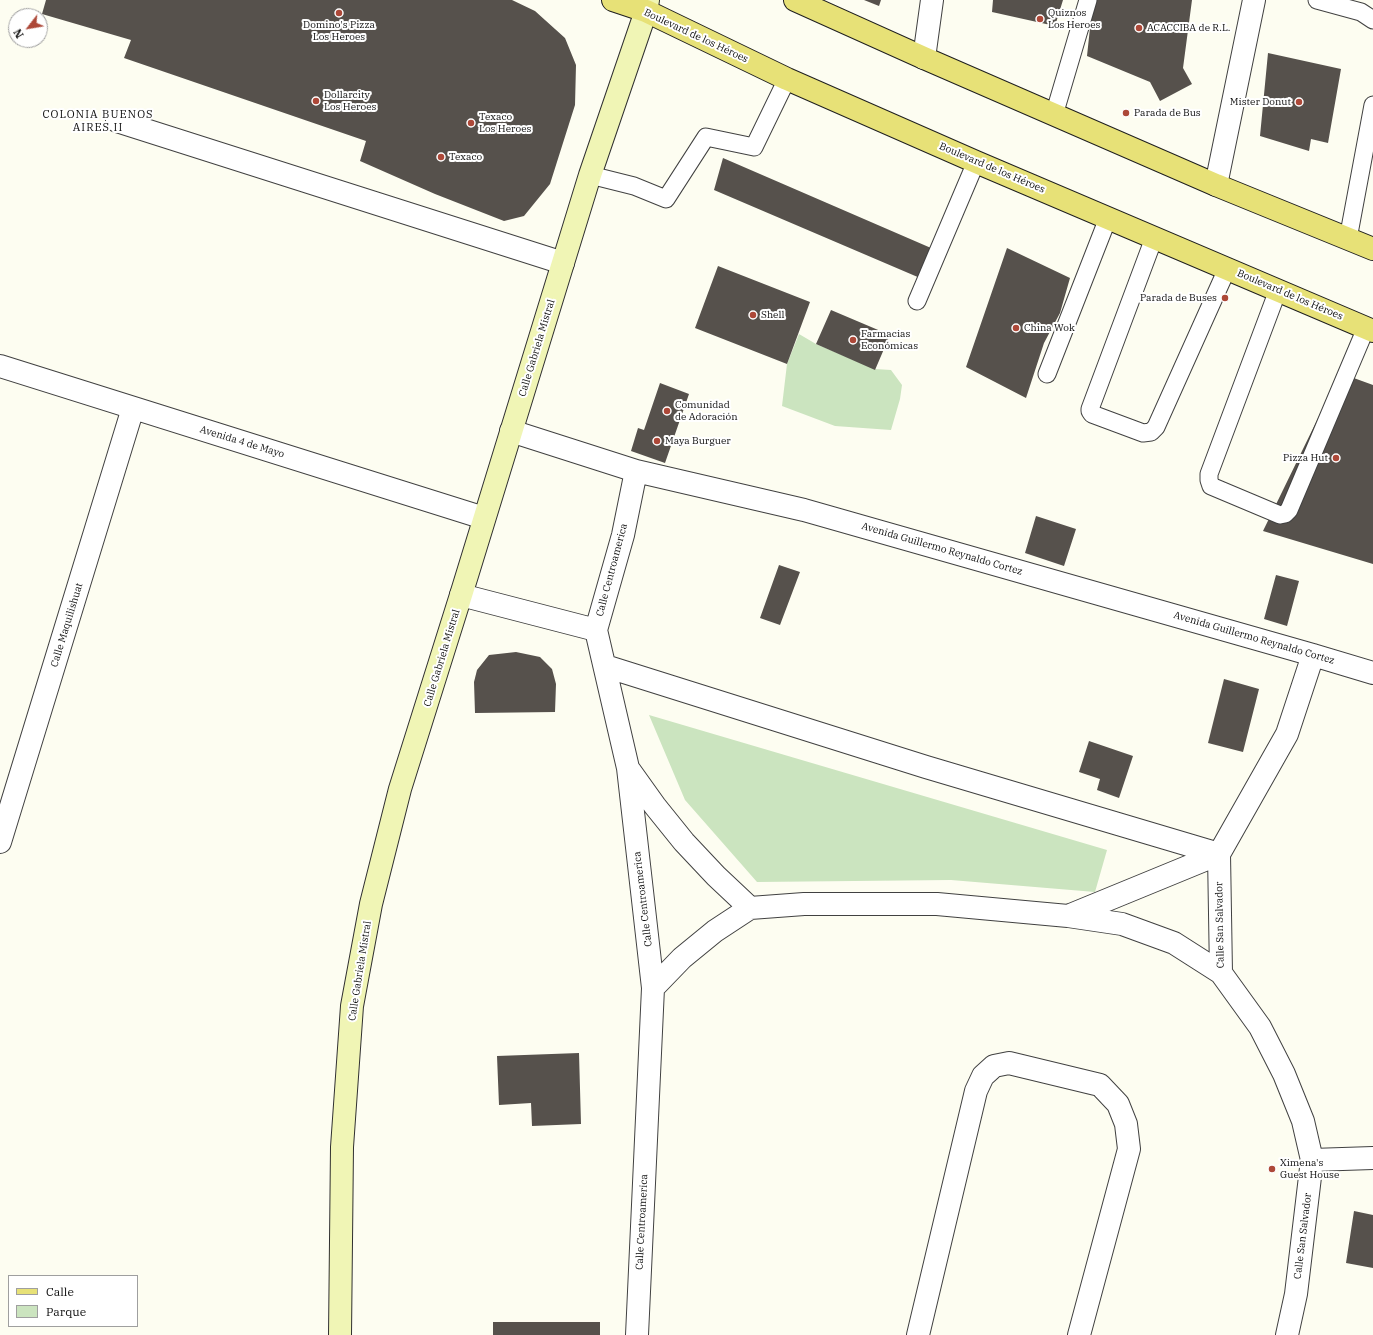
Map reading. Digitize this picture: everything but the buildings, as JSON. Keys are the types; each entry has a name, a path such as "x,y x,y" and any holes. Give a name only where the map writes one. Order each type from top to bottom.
{"main road":[{"name":"Boulevard de los Héroes","path":"613,0 647,6 787,79 976,162 1370,329"},
{"path":"795,0 924,58 1216,185 1373,249"}],"street":[{"path":"924,58 932,0"},
{"path":"1216,185 1254,0"},
{"name":"Calle Gabriela Mistral","path":"340,1335 342,1147 352,1006 371,904 400,789 590,175 647,6"},
{"path":"117,121 564,263"},
{"name":"Avenida 4 de Mayo","path":"0,366 484,518"},
{"name":"Calle Maquilishuat","path":"2,831 133,408"},
{"name":"Avenida Guillermo Reynaldo Cortez","path":"511,430 636,471 804,510 1373,673"},
{"name":"Calle Centroamerica","path":"636,471 623,535 596,630 628,768 653,988 637,1335"},
{"path":"461,594 596,630"},
{"path":"1068,916 1219,854 1287,734 1313,655"},
{"path":"605,666 933,769 1219,854"},
{"path":"628,768 655,806 684,842 716,876 750,908"},
{"name":"Calle San Salvador","path":"1219,854 1221,974 1260,1027 1284,1074 1304,1121 1312,1160 1296,1294 1287,1335"},
{"path":"653,988 682,958 715,931 750,908 804,904 937,904 1068,916 1122,924 1174,943 1221,974"},
{"path":"918,1335 976,1091 983,1076 994,1066 1009,1063 1100,1085 1118,1104 1126,1124 1129,1149 1079,1335"},
{"path":"1312,1160 1373,1158"}],"lane":[{"path":"1054,115 1088,0"},
{"path":"1317,0 1361,12 1373,20"},
{"path":"590,175 634,186 666,200 706,137 754,147 787,79"},
{"path":"1348,239 1373,104"},
{"path":"917,301 976,162"},
{"path":"1048,374 1108,218"},
{"path":"1154,238 1090,409 1092,414 1143,432 1151,432 1156,427 1227,269"},
{"path":"1278,290 1209,474 1211,486 1280,515 1285,514 1289,510 1370,329"}],"green space":[{"path":"799,334 816,344 875,369 891,370 902,385 900,399 891,430 835,426 782,406 787,364"},
{"path":"649,715 1107,850 1095,892 951,880 757,882 685,800"}],"place":[{"name":"Domino's Pizza Los Heroes","path":"339,13"},
{"name":"Quiznos Los Heroes","path":"1040,19"},
{"name":"ACACCIBA de R.L.","path":"1139,28"},
{"name":"Dollarcity Los Heroes","path":"316,101"},
{"name":"Mister Donut","path":"1299,102"},
{"name":"Parada de Bus","path":"1126,113"},
{"name":"Texaco Los Heroes","path":"471,123"},
{"name":"Texaco","path":"441,157"},
{"name":"Parada de Buses","path":"1225,298"},
{"name":"Shell","path":"753,315"},
{"name":"China Wok","path":"1016,328"},
{"name":"Farmacias Económicas","path":"853,340"},
{"name":"Comunidad de Adoración","path":"667,411"},
{"name":"Maya Burguer","path":"657,441"},
{"name":"Pizza Hut","path":"1336,458"},
{"name":"Ximena's Guest House","path":"1272,1169"}],"district":[{"name":"COLONIA BUENOS AIRES II","path":"98,121"}]}
